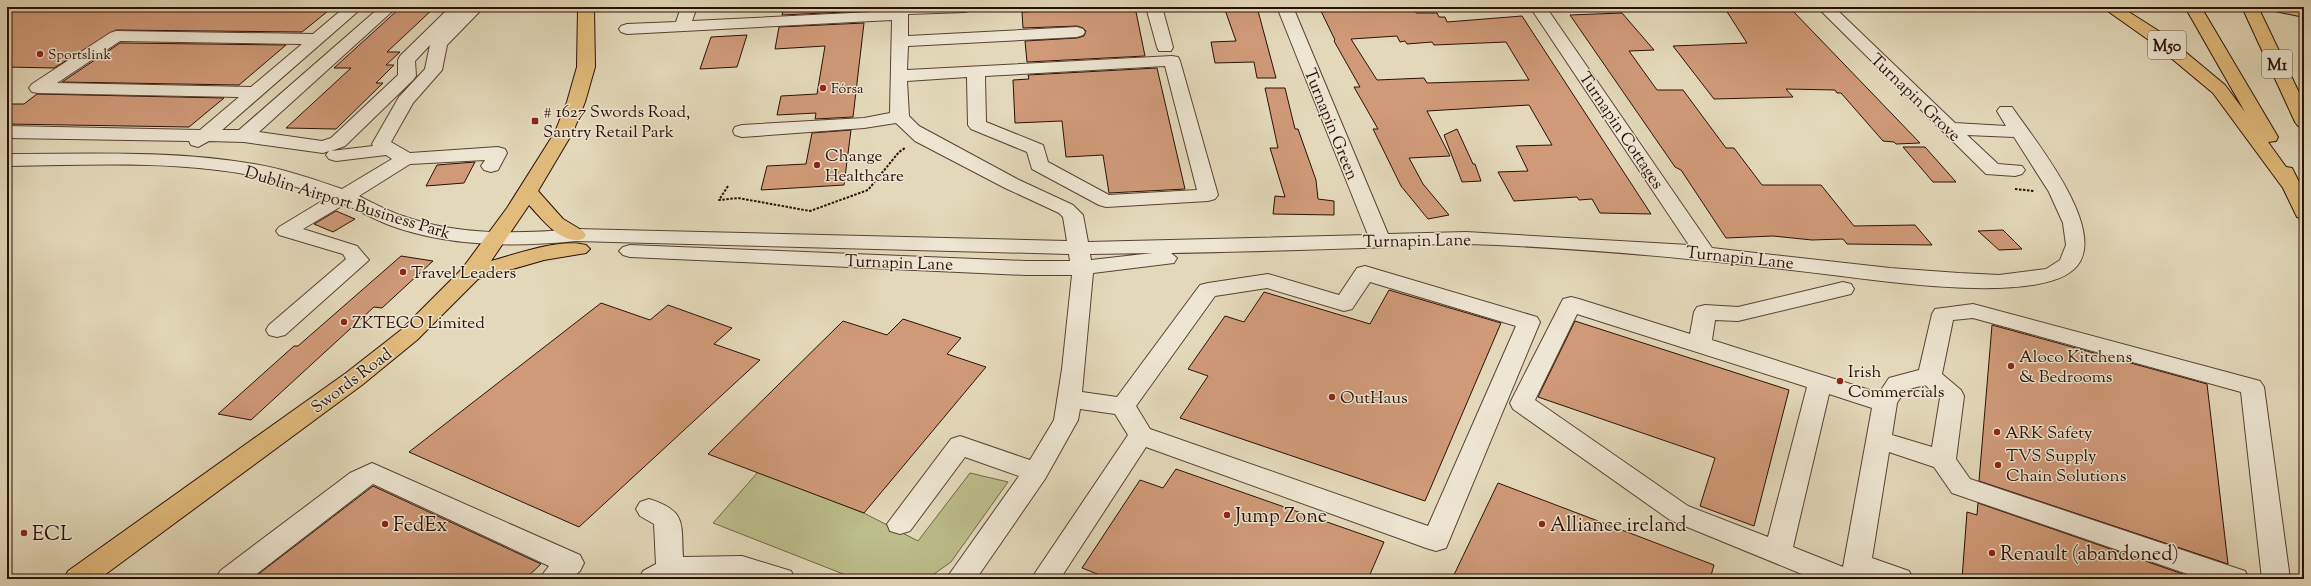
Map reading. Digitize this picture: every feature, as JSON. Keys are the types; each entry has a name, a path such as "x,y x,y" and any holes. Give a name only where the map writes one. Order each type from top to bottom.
{"main road":[{"name":"Swords Road","path":"78,579 354,379 409,336 470,274 497,238 528,192 564,132 576,102 586,67 586,7"},
{"name":"M50","path":"2110,7 2159,39 2219,89 2291,186 2304,213"},
{"path":"2193,7 2276,148 2291,186"},
{"name":"M1","path":"2250,7 2304,122"},
{"path":"2276,7 2304,12"},
{"path":"528,192 556,223 578,242"},
{"path":"470,274 543,254 578,242"}],"street":[{"path":"174,161 355,7"},
{"path":"244,136 389,7"},
{"path":"7,132 203,137 244,136 323,147 338,142 407,76 406,60 460,7"},
{"path":"406,159 381,144 405,101 433,70 439,44 476,7"},
{"path":"682,26 689,7"},
{"path":"627,29 965,7"},
{"path":"1154,7 1165,48"},
{"name":"Turnapin Green","path":"1285,7 1380,240"},
{"name":"Turnapin Cottages","path":"1538,7 1693,234 1704,253"},
{"name":"Turnapin Grove","path":"1825,7 1993,170 2015,170"},
{"path":"900,11 898,76 898,104 900,117 912,130 922,137 1012,184 1066,209 1073,216 1083,278 1070,399 1066,420 1036,472 960,579"},
{"path":"899,41 1076,32"},
{"path":"255,92 38,88 116,36 318,39"},
{"path":"898,76 1172,61 1208,196 1106,201 1039,165"},
{"path":"976,72 977,125 1036,149 1039,165"},
{"name":"Turnapin Lane","path":"497,238 1026,268 1080,258 1139,262 1258,245 1466,238 1704,253 1890,275 1959,280 1999,282 2052,275 2069,263 2076,245 2074,223 2059,192 2006,111"},
{"path":"742,131 864,124 900,117"},
{"path":"1948,128 2020,132"},
{"path":"336,155 379,151 387,147"},
{"path":"277,330 358,260 350,250 286,231 342,196 406,159 498,153 491,166"},
{"name":"Dublin Airport Business Park","path":"7,160 174,161 256,171 342,196 395,220 428,230 459,236 497,238"},
{"path":"1012,184 1039,165"},
{"path":"1365,273 1529,322 1436,540 1141,435 1123,406 1208,290 1268,281 1344,304 1365,273"},
{"path":"1700,344 1705,312 1738,314 1843,289"},
{"path":"1885,402 1571,304 1522,403 1679,513 1778,553 1852,574 1899,579"},
{"path":"1930,376 1943,314 1973,311 2252,387 2276,579"},
{"path":"1852,574 1879,440 1885,402 1897,384 1930,376"},
{"path":"1930,376 1952,396 1943,460"},
{"path":"1778,553 1820,382"},
{"path":"1070,399 1123,406"},
{"path":"1045,579 1141,435"},
{"path":"1879,440 1943,460 1962,486 2235,579"},
{"path":"900,524 960,445 1036,472"},
{"path":"230,579 359,480 372,473 561,571"},
{"path":"649,510 667,519 662,574 742,567 781,579"}],"path":[{"path":"728,186 719,200 738,198 810,211 868,190 899,152 922,137"}],"green space":[{"path":"758,472 864,513 918,541 970,473 1008,482 951,562 927,579 856,579 713,523"}],"building":[{"path":"7,7 141,10 145,7 333,7 302,32 116,30 54,68 7,67"},
{"path":"401,7 435,7 387,52 400,52 386,65 394,65 376,83 383,83 336,129 286,128 351,68 334,68"},
{"path":"784,7 865,7 865,11 782,15"},
{"path":"1135,7 1145,56 1027,62 1025,41 1077,38 1084,36 1086,31 1077,26 1023,28 1022,12"},
{"path":"1224,7 1257,7 1276,78 1257,78 1254,62 1215,63 1211,42 1236,41"},
{"path":"1319,7 1416,7 1416,13 1437,13 1439,17 1445,17 1447,22 1522,16 1651,214 1600,213 1592,199 1579,200 1577,197 1514,201 1498,172 1528,171 1516,146 1552,145 1529,105 1427,111 1450,156 1409,158 1423,184 1449,215 1428,219 1401,186 1373,129 1378,129 1354,87 1360,87 1334,41 1335,40","holes":["1397,36 1400,42 1405,41 1407,44 1432,42 1434,45 1506,42 1529,80 1427,83 1424,78 1377,80 1351,39"]},
{"path":"1724,7 1790,8 1920,143 1896,144 1894,142 1883,141 1841,93 1837,93 1835,90 1786,89 1793,97 1714,99 1673,46 1747,43"},
{"path":"1622,13 1654,50 1629,51 1657,90 1683,90 1726,148 1734,148 1762,185 1821,185 1854,226 1915,225 1932,245 1847,244 1843,239 1812,240 1773,236 1726,238 1681,170 1675,167 1570,15"},
{"path":"864,23 853,117 815,119 816,113 777,115 781,96 817,94 825,46 775,49 779,27"},
{"path":"747,35 737,67 700,69 711,37"},
{"path":"120,43 286,45 239,85 62,82"},
{"path":"1157,68 1185,189 1109,193 1103,155 1066,157 1062,121 1015,123 1013,80 1029,79 1028,75"},
{"path":"1265,88 1285,88 1295,129 1298,129 1316,180 1318,199 1334,201 1334,215 1273,214 1275,196 1285,197 1270,148 1278,148"},
{"path":"37,94 224,98 189,127 7,124 7,104 24,104"},
{"path":"1457,129 1473,164 1475,164 1481,181 1462,182 1444,135"},
{"name":"Change Healthcare","path":"851,130 844,185 761,190 767,166 806,164 812,133"},
{"path":"1903,147 1925,147 1956,182 1933,182"},
{"path":"475,162 464,183 426,186 437,165"},
{"path":"336,211 355,219 333,232 314,224"},
{"path":"2003,230 2022,249 1999,250 1978,231"},
{"path":"401,256 433,261 382,308 374,307 251,420 218,414 294,346 298,346"},
{"name":"OutHaus","path":"1389,290 1501,323 1425,501 1180,418 1208,376 1188,369 1225,316 1244,322 1264,292 1370,324"},
{"path":"601,303 650,320 668,305 732,328 714,344 760,360 579,527 409,452"},
{"path":"903,319 961,338 947,354 986,367 864,513 708,454 843,321 887,335"},
{"path":"1575,321 1789,390 1754,526 1700,506 1715,458 1538,397"},
{"path":"1992,325 2207,384 2228,564 1979,481"},
{"name":"Jump Zone","path":"1176,469 1384,542 1368,579 1110,579 1082,568 1140,480 1163,488"},
{"name":"Alliance ireland","path":"1498,483 1714,565 1710,579 1452,579"},
{"name":"FedEx","path":"373,486 541,564 525,579 252,579"},
{"path":"1978,503 2197,579 1962,579 1967,512 1977,515"}],"place":[{"name":"Sportslink","path":"40,54"},
{"name":"Fórsa","path":"823,88"},
{"name":"# 1627 Swords Road, Santry Retail Park","path":"535,121"},
{"name":"Change Healthcare","path":"817,165"},
{"name":"Travel Leaders","path":"403,272"},
{"name":"ZKTECO Limited","path":"344,322"},
{"name":"Aloco Kitchens & Bedrooms","path":"2011,366"},
{"name":"Irish Commercials","path":"1840,381"},
{"name":"OutHaus","path":"1332,397"},
{"name":"ARK Safety","path":"1997,432"},
{"name":"TVS Supply Chain Solutions","path":"1998,465"},
{"name":"Jump Zone","path":"1227,515"},
{"name":"FedEx","path":"385,524"},
{"name":"Alliance ireland","path":"1542,524"},
{"name":"ECL","path":"24,533"},
{"name":"Renault (abandoned)","path":"1992,553"}]}
